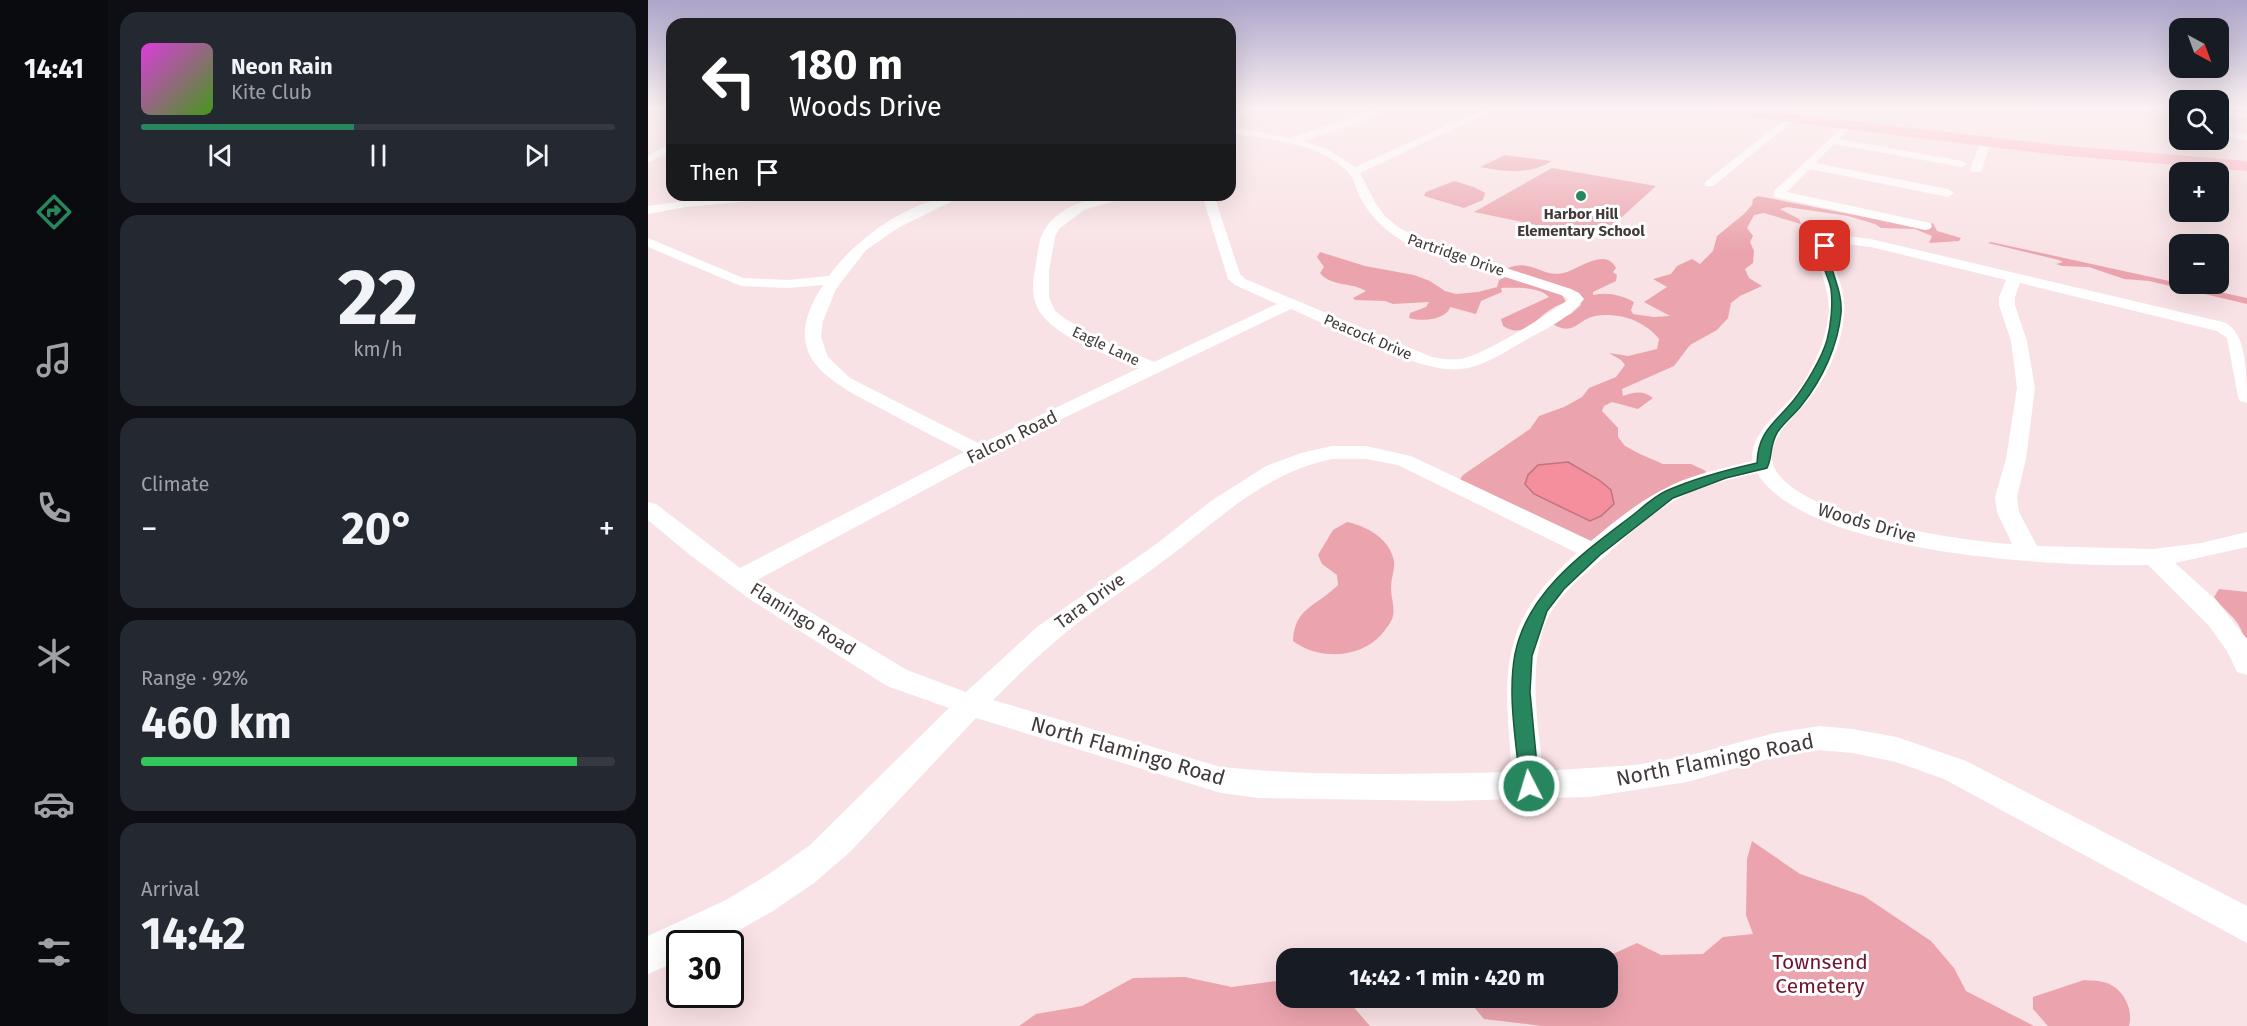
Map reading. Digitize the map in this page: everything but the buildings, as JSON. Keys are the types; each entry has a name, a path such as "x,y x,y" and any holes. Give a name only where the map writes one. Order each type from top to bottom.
{"main road":[{"path":"2138,156 2241,166"},
{"path":"2228,156 2241,166 2247,179"}],"street":[{"path":"1329,156 1354,171 1387,156"},
{"path":"1709,184 1744,156"},
{"path":"1817,156 1778,194 1926,226"},
{"path":"1916,156 1962,164"},
{"path":"1976,170 1981,156"},
{"path":"1808,165 1948,193"},
{"name":"Partridge Drive","path":"1354,171 1366,198 1388,227 1397,234 1418,244 1566,292 1575,297"},
{"path":"648,210 720,201"},
{"path":"945,201 924,209 872,239 855,254 834,280 817,311 812,328 816,351 826,367 864,394 980,452"},
{"name":"Eagle Lane","path":"1103,201 1071,212 1052,228 1048,237 1041,295 1044,307 1054,319 1073,332 1154,368"},
{"name":"Peacock Drive","path":"1210,201 1233,276 1249,288 1426,361 1450,366 1469,363 1564,311 1573,304 1575,297"},
{"path":"1529,786 1522,692 1523,656 1540,609 1559,586 1594,552 1668,495 1722,475 1763,465 1764,446 1773,429 1810,385 1832,341 1836,312 1835,289 1824,255 1827,244 1845,240 1863,241 2193,318 2229,329 2235,336 2247,397"},
{"path":"648,242 741,282 788,284 834,280"},
{"path":"2015,276 2007,297 2007,305 2019,341 2026,388 2016,459 2006,497 2008,512 2028,552"},
{"name":"Falcon Road","path":"740,578 980,452 1289,304"},
{"name":"Tara Drive","path":"648,955 681,942 743,911 823,855 1031,647 1076,609 1159,553 1248,486 1281,465 1300,458 1332,452 1367,452 1404,460 1594,552"},
{"name":"Woods Drive","path":"1763,465 1775,483 1795,499 1836,517 1889,533 1951,546 2028,552 2154,557 2227,546 2247,539"},
{"name":"Flamingo Road","path":"648,509 699,550 760,594 897,678 971,705"},
{"path":"2154,557 2218,618 2232,636 2247,665"},
{"name":"North Flamingo Road","path":"971,705 1221,780 1258,784 1529,786 1635,778 1687,769 1775,745 1820,738 1852,741 1897,750 1955,771 2247,925"}],"green space":[{"path":"1503,156 1552,161 1535,169 1517,171 1480,167"},
{"path":"1552,168 1656,186 1601,236 1575,233 1474,212"},
{"path":"1454,181 1485,193 1483,200 1464,208 1424,196 1426,192"},
{"path":"1758,196 1921,228 1933,223 1937,231 1961,238 1959,241 1929,243 1932,236 1915,229 1881,228 1848,216 1787,207 1780,209 1799,219 1801,224 1764,213 1754,215 1747,228 1753,236 1750,242 1754,251 1753,263 1745,269 1749,278 1762,286 1740,296 1731,303 1728,318 1717,330 1690,345 1674,366 1622,389 1623,396 1639,392 1653,398 1638,409 1612,402 1604,406 1602,411 1618,428 1618,437 1625,446 1663,464 1691,464 1706,471 1703,476 1595,552 1456,485 1463,475 1530,429 1539,416 1564,407 1582,397 1589,388 1616,377 1625,365 1609,353 1628,356 1657,349 1659,339 1639,323 1613,315 1595,316 1571,328 1560,328 1553,324 1554,321 1571,314 1581,305 1579,301 1561,293 1566,302 1547,312 1530,326 1511,330 1503,326 1501,319 1549,297 1533,289 1501,288 1502,292 1481,301 1476,314 1450,307 1444,315 1439,317 1426,320 1409,318 1410,313 1426,307 1429,302 1393,304 1385,301 1355,300 1353,298 1366,291 1325,277 1320,273 1324,267 1317,257 1320,252 1365,266 1414,275 1430,281 1445,291 1456,294 1497,287 1499,280 1508,276 1508,268 1525,266 1559,274 1593,261 1606,259 1616,268 1613,272 1617,275 1616,281 1593,292 1593,295 1609,294 1634,302 1631,310 1633,314 1653,317 1670,316 1644,302 1667,287 1653,279 1671,274 1677,266 1692,259 1700,264 1713,251 1717,236 1744,214 1752,205 1753,199"},
{"path":"1988,243 2169,281 2169,286 2124,279 2089,267 2062,266 2056,264 2063,262 2059,260"},
{"path":"2204,294 2229,294 2247,298 2247,304"},
{"path":"1347,522 1370,530 1383,540 1392,553 1394,561 1391,588 1393,616 1381,635 1372,643 1350,652 1326,654 1303,647 1293,641 1294,630 1302,614 1338,585 1337,575 1322,564 1318,555 1333,530"},
{"path":"2219,589 2247,592 2247,639 2243,636 2239,625 2214,597"},
{"name":"Townsend Cemetery","path":"1752,841 1800,874 1864,896 1931,941 1954,968 1966,991 2034,1026 1542,1026 1484,1019 1475,1008 1618,1008 1618,952 1637,943 1661,955 1703,954 1723,937 1753,934 1746,915 1747,859"},
{"path":"1185,977 1232,987 1276,981 1276,1008 1354,1008 1370,1026 1019,1026 1036,1014 1082,1006 1133,978"},
{"path":"2084,980 2110,984 2121,993 2130,1012 2129,1026 2048,1026 2033,1009 2033,997"}],"shaded area":[{"path":"1568,462 1599,480 1611,490 1614,504 1601,516 1590,521 1534,494 1525,484 1528,475 1538,465"}],"place":[{"name":"Harbor Hill Elementary School","path":"1581,196"}],"route":[{"path":"1529,786 1522,692 1523,656 1540,609 1559,586 1594,552 1668,495 1722,475 1763,465 1764,446 1773,429 1810,385 1832,341 1836,312 1835,289 1824,255 1825,246"}]}
